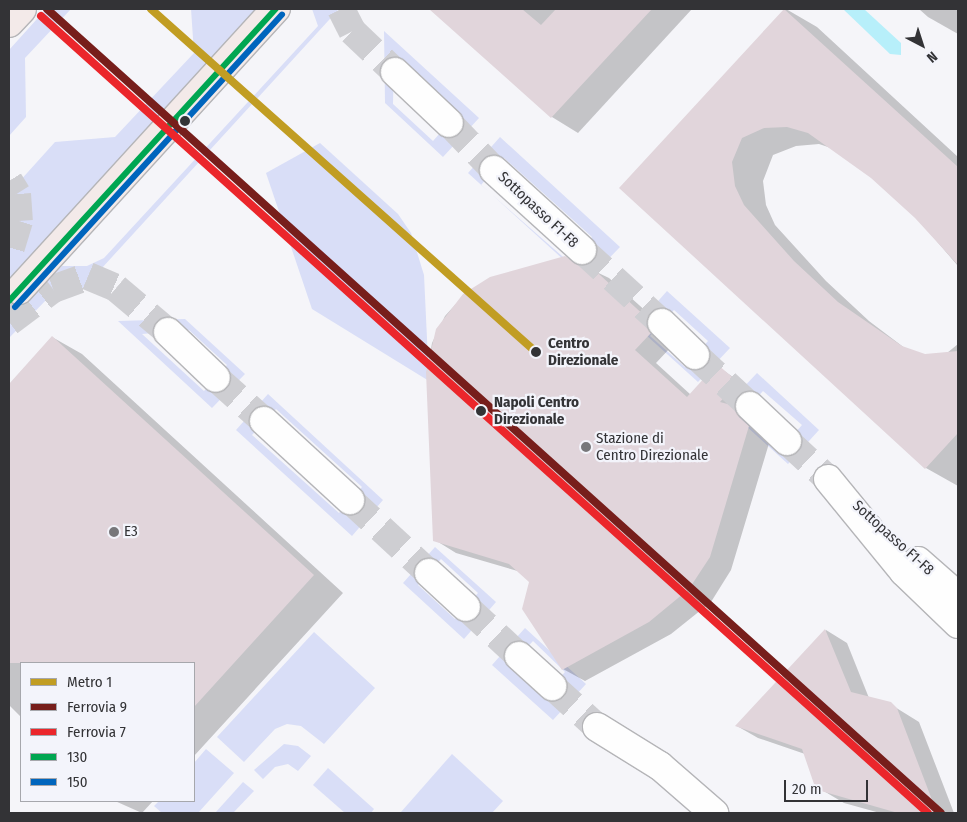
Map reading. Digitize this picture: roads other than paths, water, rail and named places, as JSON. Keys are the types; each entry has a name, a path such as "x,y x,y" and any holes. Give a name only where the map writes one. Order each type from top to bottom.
{"main road":[{"path":"9,23 22,9"},
{"path":"19,290 276,9"}],"street":[{"path":"395,72 449,123"},
{"name":"Sottopasso F1-F8","path":"494,170 582,250"},
{"path":"662,323 696,355"},
{"path":"168,332 216,378"},
{"path":"750,406 787,440"},
{"path":"264,421 350,500"},
{"name":"Sottopasso F1-F8","path":"958,596 828,479 904,572 958,624"},
{"path":"429,573 466,607"},
{"path":"519,656 552,686"},
{"path":"597,727 660,766 714,813"}],"tunnel":[{"path":"341,9 352,31 395,72"},
{"path":"449,123 494,170"},
{"path":"9,181 17,194 19,221 9,254"},
{"path":"582,250 662,323"},
{"path":"9,322 53,289 88,276 116,288 168,332"},
{"path":"695,355 750,406"},
{"path":"216,378 264,421"},
{"path":"787,441 828,479"},
{"path":"350,500 429,573"},
{"path":"466,607 519,656"},
{"path":"552,686 597,727"}],"metro line":[{"name":"1","path":"151,9 536,352"}],"rail line":[{"name":"9","path":"47,9 941,813"},
{"name":"7","path":"41,16 928,813"}],"place":[{"name":"Centro Direzionale","path":"536,352"},
{"name":"Napoli Centro Direzionale","path":"481,411"},
{"name":"Stazione di Centro Direzionale","path":"586,447"},
{"name":"E3","path":"114,532"}]}
